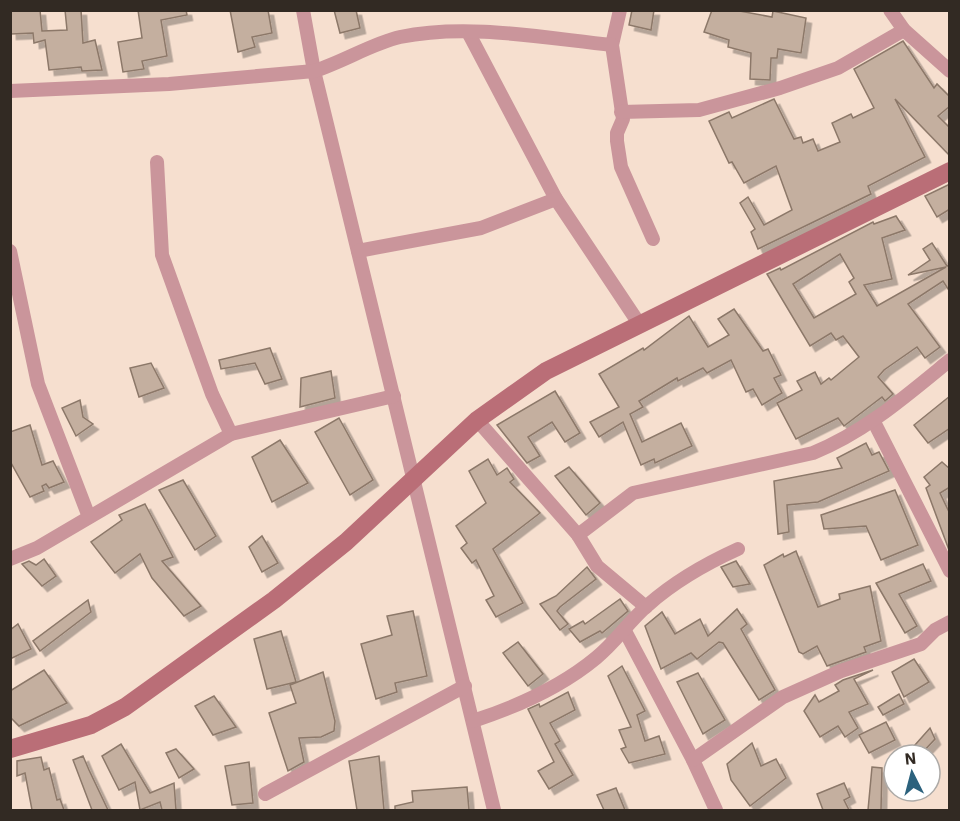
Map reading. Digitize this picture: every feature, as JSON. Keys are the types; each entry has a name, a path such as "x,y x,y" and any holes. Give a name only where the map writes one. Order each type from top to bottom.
{"street":[{"path":"303,10 314,71 494,810"},
{"path":"620,10 612,45 622,119 617,133 621,167 653,239"},
{"path":"890,10 904,30 950,71"},
{"path":"621,112 699,110 780,88 838,68 904,30"},
{"path":"468,32 556,199 640,325"},
{"path":"10,91 169,84 314,71 337,64 397,38 468,32 612,45"},
{"path":"157,162 162,255 212,394 231,434"},
{"path":"10,749 91,725 125,707 274,600 346,542 477,420 546,371 950,171"},
{"path":"358,250 482,228 556,199"},
{"path":"10,251 38,384 89,517"},
{"path":"578,535 633,493 813,453 840,442 874,422 950,360"},
{"path":"10,559 37,548 231,434 394,396"},
{"path":"477,420 578,535 597,566 646,607"},
{"path":"874,422 950,571"},
{"path":"473,721 562,682 596,658 625,631 646,607 697,568 738,549"},
{"path":"693,760 783,696 841,670 921,645 935,630 950,622"},
{"path":"625,631 693,760 716,810"},
{"path":"265,794 465,687"}],"building":[{"path":"10,10 40,10 42,31 67,30 65,10 81,10 83,43 95,40 102,70 82,71 81,67 49,70 45,40 34,43 33,33 11,34"},
{"path":"138,10 186,10 187,15 161,20 167,56 142,61 144,69 123,72 118,42 142,38"},
{"path":"230,10 268,10 272,33 252,37 255,47 238,52"},
{"path":"334,10 356,10 360,28 340,33"},
{"path":"632,10 654,10 651,30 629,25"},
{"path":"712,10 734,10 772,17 773,11 806,18 801,53 778,49 777,58 771,58 770,80 750,79 751,53 728,47 729,40 704,32"},
{"path":"903,41 934,88 937,84 950,97 950,106 938,116 950,128 950,156 895,99 925,157 868,186 871,194 758,249 751,232 755,229 740,203 748,197 764,225 792,210 776,166 744,183 732,162 729,163 709,121 729,112 732,118 774,99 794,139 801,137 803,143 813,139 818,151 840,142 832,123 851,114 853,118 874,108 854,69"},
{"path":"950,184 950,209 937,217 925,196"},
{"path":"896,216 905,230 882,238 892,279 864,285 877,306 946,267 908,275 930,260 923,249 932,243 947,266 950,265 950,292 943,281 908,304 940,347 925,358 917,347 884,370 878,377 893,394 885,401 882,397 844,426 838,418 796,439 777,403 802,390 797,381 815,372 821,384 829,378 831,380 859,357 843,336 836,340 831,333 810,346 767,274 780,268 781,270 873,222 874,224","holes":["840,254 854,278 849,282 856,294 814,318 793,284"]},
{"path":"734,309 763,351 768,349 781,375 774,378 782,393 762,405 753,389 746,392 731,360 707,373 703,368 678,381 677,378 639,401 643,407 630,414 642,442 681,423 692,446 655,463 654,459 641,465 623,422 599,437 590,422 619,407 599,374 643,348 644,350 689,316 708,347 729,335 718,319"},
{"path":"270,348 282,379 265,384 255,363 221,369 219,360"},
{"path":"151,363 164,388 139,397 130,368"},
{"path":"331,371 335,398 300,407 301,378"},
{"path":"555,391 580,433 565,442 552,422 528,437 540,456 527,463 497,425"},
{"path":"950,396 950,428 928,443 914,425"},
{"path":"80,400 83,417 93,424 76,436 62,408"},
{"path":"339,418 373,480 350,495 315,432"},
{"path":"30,425 42,465 53,461 64,482 49,488 46,484 42,486 44,491 30,497 10,461 10,432"},
{"path":"280,440 308,483 272,502 252,457"},
{"path":"866,443 872,455 879,452 889,471 818,502 787,505 789,532 778,534 774,481 842,468 837,458"},
{"path":"488,459 497,475 507,468 514,479 510,482 540,513 493,549 523,603 496,617 486,600 494,596 476,560 472,563 461,548 467,543 456,526 486,503 469,471"},
{"path":"942,462 950,469 950,487 940,493 950,514 949,550 926,488 930,485 924,477"},
{"path":"569,467 600,503 586,515 555,476"},
{"path":"183,480 216,536 195,550 159,490"},
{"path":"895,490 918,545 881,560 866,526 824,529 821,515"},
{"path":"145,504 173,557 162,561 201,606 184,616 152,578 140,554 115,573 91,542 122,520 119,515"},
{"path":"262,536 278,563 262,572 249,547"},
{"path":"796,551 818,607 840,599 839,594 870,586 881,641 864,647 866,652 827,666 817,646 803,654 799,652 764,565 783,554 784,557"},
{"path":"44,559 56,576 42,586 22,564 29,561 36,565"},
{"path":"736,561 750,584 733,587 721,567"},
{"path":"923,564 931,581 899,594 917,626 905,633 876,583"},
{"path":"587,567 596,579 557,611 568,624 560,630 540,604 556,596"},
{"path":"620,599 628,611 602,633 600,631 580,642 569,629 583,621 585,624"},
{"path":"88,600 91,612 40,651 33,641"},
{"path":"737,609 747,624 741,629 775,690 759,700 723,643 719,642 697,659 691,653 661,669 645,626 662,612 675,634 700,619 708,636"},
{"path":"413,611 427,676 395,683 397,692 376,699 361,644 392,635 387,616"},
{"path":"18,624 31,649 10,659 10,630"},
{"path":"281,631 296,682 267,689 254,639"},
{"path":"518,642 543,674 528,686 503,653"},
{"path":"914,659 929,682 904,697 892,672"},
{"path":"622,666 645,711 637,715 645,741 659,736 665,754 629,763 621,749 626,747 619,730 631,727 608,676"},
{"path":"44,670 67,703 19,726 10,717 10,691"},
{"path":"873,670 854,679 868,704 849,712 858,728 845,737 838,726 820,737 804,711 815,695 819,702 839,691 835,685 843,680"},
{"path":"323,672 335,721 334,731 321,737 299,738 304,762 288,771 269,713 296,703 290,685"},
{"path":"698,673 725,720 703,734 677,682"},
{"path":"568,692 575,710 550,723 560,741 555,744 573,775 549,789 538,771 554,762 528,709 539,704 540,707"},
{"path":"899,694 904,704 883,715 878,707"},
{"path":"214,696 236,727 213,735 195,706"},
{"path":"886,722 895,740 882,743 882,746 869,753 859,735"},
{"path":"930,728 935,739 931,743 917,743"},
{"path":"752,743 761,766 776,759 786,778 750,806 731,780 727,764"},
{"path":"121,744 150,793 174,783 176,810 162,810 160,802 140,810 135,782 119,790 102,756"},
{"path":"176,749 194,769 179,778 166,753"},
{"path":"83,756 108,810 92,810 73,760"},
{"path":"379,756 384,810 357,810 349,761"},
{"path":"41,757 44,770 49,768 57,800 60,799 64,810 32,810 25,773 17,776 17,761"},
{"path":"249,762 253,803 232,805 225,766"},
{"path":"872,767 882,768 881,810 868,810"},
{"path":"844,783 850,797 844,800 849,810 823,810 817,794"},
{"path":"467,787 469,810 395,810 395,806 413,802 412,791"},
{"path":"616,788 625,810 604,810 597,795"}]}
